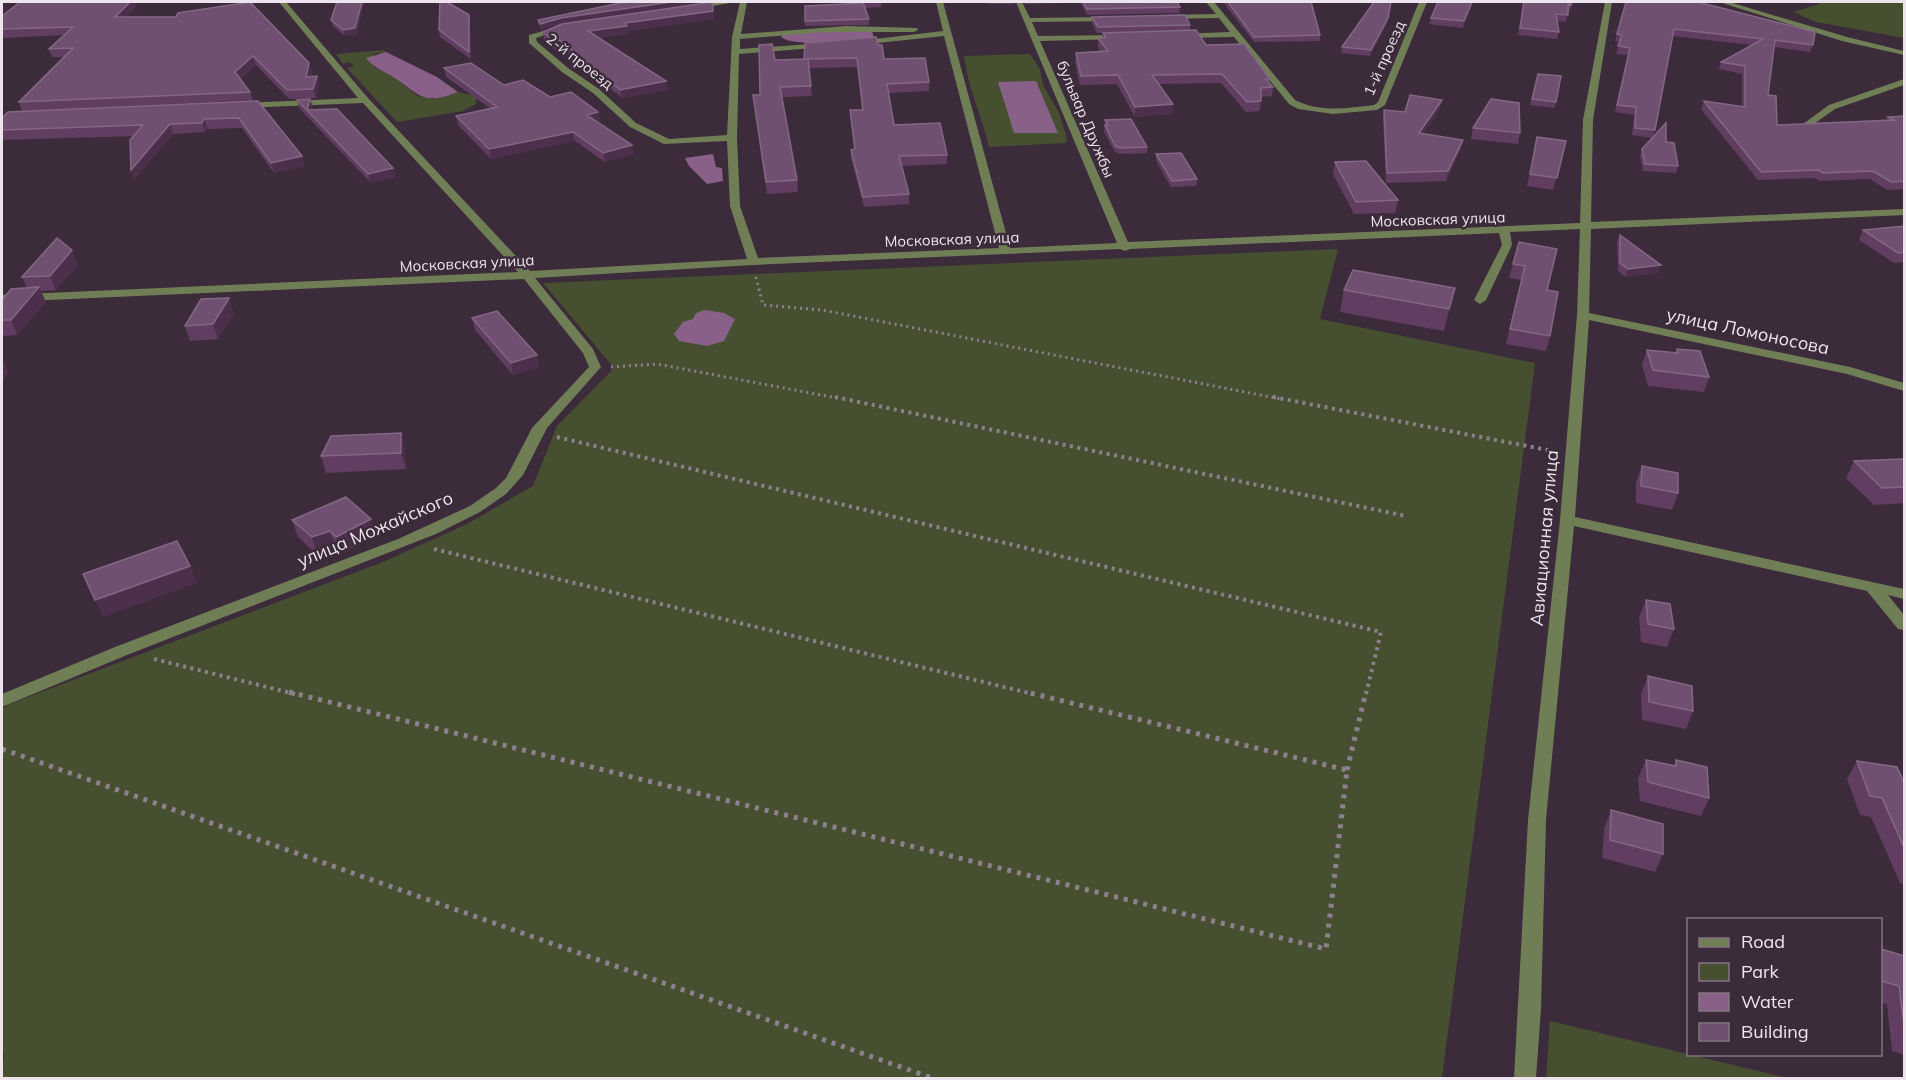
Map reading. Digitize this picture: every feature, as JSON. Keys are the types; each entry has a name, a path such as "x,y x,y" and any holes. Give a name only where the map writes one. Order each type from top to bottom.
{"street":[{"path":"282,2 365,100 527,275 589,352 595,368"},
{"path":"686,8 732,2"},
{"path":"743,2 736,37 732,138 735,206 752,252 753,262"},
{"path":"939,2 1006,252"},
{"name":"бульвар Дружбы","path":"1019,2 1125,248"},
{"name":"1-й проезд","path":"1210,2 1292,102 1301,108 1319,110 1377,107 1383,103 1423,2"},
{"name":"Авиационная улица","path":"1525,1078 1537,820 1567,520 1583,315 1588,120 1609,2"},
{"path":"1723,2 1845,39 1905,53"},
{"path":"1152,18 1222,15"},
{"path":"1027,20 1117,19"},
{"name":"2-й проезд","path":"573,26 539,33 532,37 533,44 596,91 633,125 667,142 732,138"},
{"path":"736,37 802,30 863,28 946,33"},
{"path":"851,44 946,33"},
{"path":"1167,36 1237,34"},
{"path":"1035,39 1132,37"},
{"path":"735,52 840,44"},
{"path":"1808,124 1832,107 1905,82"},
{"path":"237,106 365,100"},
{"name":"Московская улица","path":"2,298 527,275 753,262 1125,248 1905,212"},
{"path":"1480,300 1507,245 1504,231"},
{"name":"улица Ломоносова","path":"1583,315 1850,371 1905,387"},
{"name":"улица Можайского","path":"2,701 122,651 447,524 495,495 511,481 536,432 552,412 587,380 595,368"},
{"path":"1567,520 1905,594"},
{"path":"1872,587 1893,608 1905,625"}],"path":[{"path":"753,262 763,305 822,310 1571,455"},
{"path":"595,368 657,364 777,385 1406,516"},
{"path":"122,651 1326,949 1347,770 1381,632 536,432"},
{"path":"403,542 1347,770"},
{"path":"2,749 932,1078"}],"green space":[{"path":"1819,2 1904,2 1904,38 1816,22 1793,12 1819,4"},
{"path":"384,50 386,52 373,54 374,67 393,77 418,96 432,99 458,92 476,96 476,104 463,111 397,122 347,68 354,66 350,62 343,64 336,54"},
{"path":"1030,54 1040,69 1043,85 1059,113 1067,138 1066,143 989,147 964,56"},
{"path":"1338,249 1320,319 1535,363 1442,1078 2,1078 4,1054 2,1048 2,709 383,562 465,525 533,486 557,426 614,368 543,283"},
{"path":"1550,1021 1687,1054 1687,1056 1696,1056 1787,1078 1546,1078"}],"water":[{"path":"838,30 872,31 874,38 811,43 781,37 783,34"},
{"path":"386,52 437,77 458,92 437,98 429,98 416,93 375,67 366,58"},
{"path":"1036,81 1058,133 1014,133 998,82"},
{"path":"713,154 716,167 722,168 723,181 707,184 689,166 685,158"},
{"path":"705,310 724,313 735,319 724,341 707,346 679,341 674,334 683,322 693,319 696,313"}],"building":[{"path":"20,2 130,2 115,17 176,17 178,13 250,2 309,63 306,77 317,76 313,89 287,90 253,56 235,72 250,92 19,102 73,48 49,49 73,27 2,29 2,16"},
{"path":"337,2 362,2 355,28 343,30 331,20"},
{"path":"440,2 447,2 469,15 469,52 439,30"},
{"path":"625,2 671,2 561,18 540,24 538,20"},
{"path":"712,2 713,11 625,23 627,26 588,31 666,81 620,90 560,40 554,42 543,32 562,24"},
{"path":"1083,2 1177,2 1180,7 1087,9"},
{"path":"1228,2 1311,2 1320,35 1254,37"},
{"path":"1374,2 1391,2 1388,18 1371,50 1342,47"},
{"path":"1438,2 1472,2 1464,21 1431,18"},
{"path":"1524,2 1572,2 1571,5 1568,4 1568,15 1556,14 1559,32 1520,28"},
{"path":"1626,2 1698,2 1815,32 1813,45 1775,40 1768,95 1776,96 1777,125 1894,120 1888,117 1905,116 1905,181 1891,182 1873,171 1761,172 1704,101 1745,107 1745,66 1721,62 1763,39 1674,29 1655,130 1635,128 1636,107 1617,105 1630,48 1618,46 1622,35 1617,34"},
{"path":"863,3 869,19 805,21 805,6"},
{"path":"1185,15 1190,25 1098,27 1092,17"},
{"path":"1196,30 1206,45 1244,44 1270,79 1266,79 1273,87 1261,88 1261,101 1247,102 1222,74 1152,75 1173,104 1135,107 1118,75 1081,76 1076,53 1108,51 1098,38 1106,38 1103,33"},
{"path":"876,37 878,45 882,45 884,59 925,58 929,82 887,84 894,125 940,123 947,155 899,156 909,194 863,197 851,150 855,149 850,110 863,110 857,58 804,59 805,43"},
{"path":"772,44 775,60 808,59 811,86 780,87 797,180 766,182 753,95 760,95 759,45"},
{"path":"471,63 504,85 523,80 550,97 571,92 598,112 587,115 632,145 603,153 573,132 489,149 456,116 497,107 444,68"},
{"path":"1538,74 1561,76 1556,102 1532,99"},
{"path":"1410,95 1442,100 1419,133 1463,140 1448,171 1387,173 1384,110 1405,112"},
{"path":"310,99 307,110 337,109 393,168 368,174 297,100"},
{"path":"1491,99 1519,103 1520,133 1473,128"},
{"path":"258,101 302,156 271,163 239,118 204,119 202,123 170,124 131,170 130,140 143,125 2,130 2,118 8,112"},
{"path":"1131,119 1147,147 1121,148 1115,146 1105,120"},
{"path":"1666,123 1666,142 1674,143 1678,166 1645,164 1642,149"},
{"path":"1537,137 1566,141 1557,178 1530,174"},
{"path":"1181,153 1197,179 1172,181 1156,154"},
{"path":"1366,161 1398,200 1356,202 1335,162"},
{"path":"1905,226 1905,252 1898,253 1863,230"},
{"path":"1620,235 1661,265 1628,269 1620,263"},
{"path":"57,238 72,250 50,276 22,277"},
{"path":"1519,242 1557,249 1547,290 1558,292 1550,336 1510,329 1525,266 1513,264"},
{"path":"1353,270 1455,288 1449,309 1344,290"},
{"path":"39,287 11,320 2,320 2,300 11,289"},
{"path":"229,298 213,324 185,326 201,299"},
{"path":"497,311 537,355 511,363 472,318"},
{"path":"1677,349 1700,351 1709,377 1653,370 1647,350 1678,353"},
{"path":"401,433 401,453 321,456 331,436"},
{"path":"1902,459 1905,461 1905,487 1882,488 1854,461"},
{"path":"1642,466 1678,473 1678,493 1641,486"},
{"path":"346,497 371,519 336,537 330,531 312,537 292,520"},
{"path":"177,541 190,566 95,600 83,574"},
{"path":"1646,600 1670,604 1674,629 1648,624"},
{"path":"1648,676 1692,686 1693,711 1649,702"},
{"path":"1646,760 1676,766 1676,760 1707,767 1709,798 1648,782"},
{"path":"1857,761 1897,767 1905,785 1905,850 1882,798 1870,796"},
{"path":"1611,810 1663,824 1663,854 1610,840"},
{"path":"1882,949 1905,956 1905,1033 1899,986 1882,981"}]}
